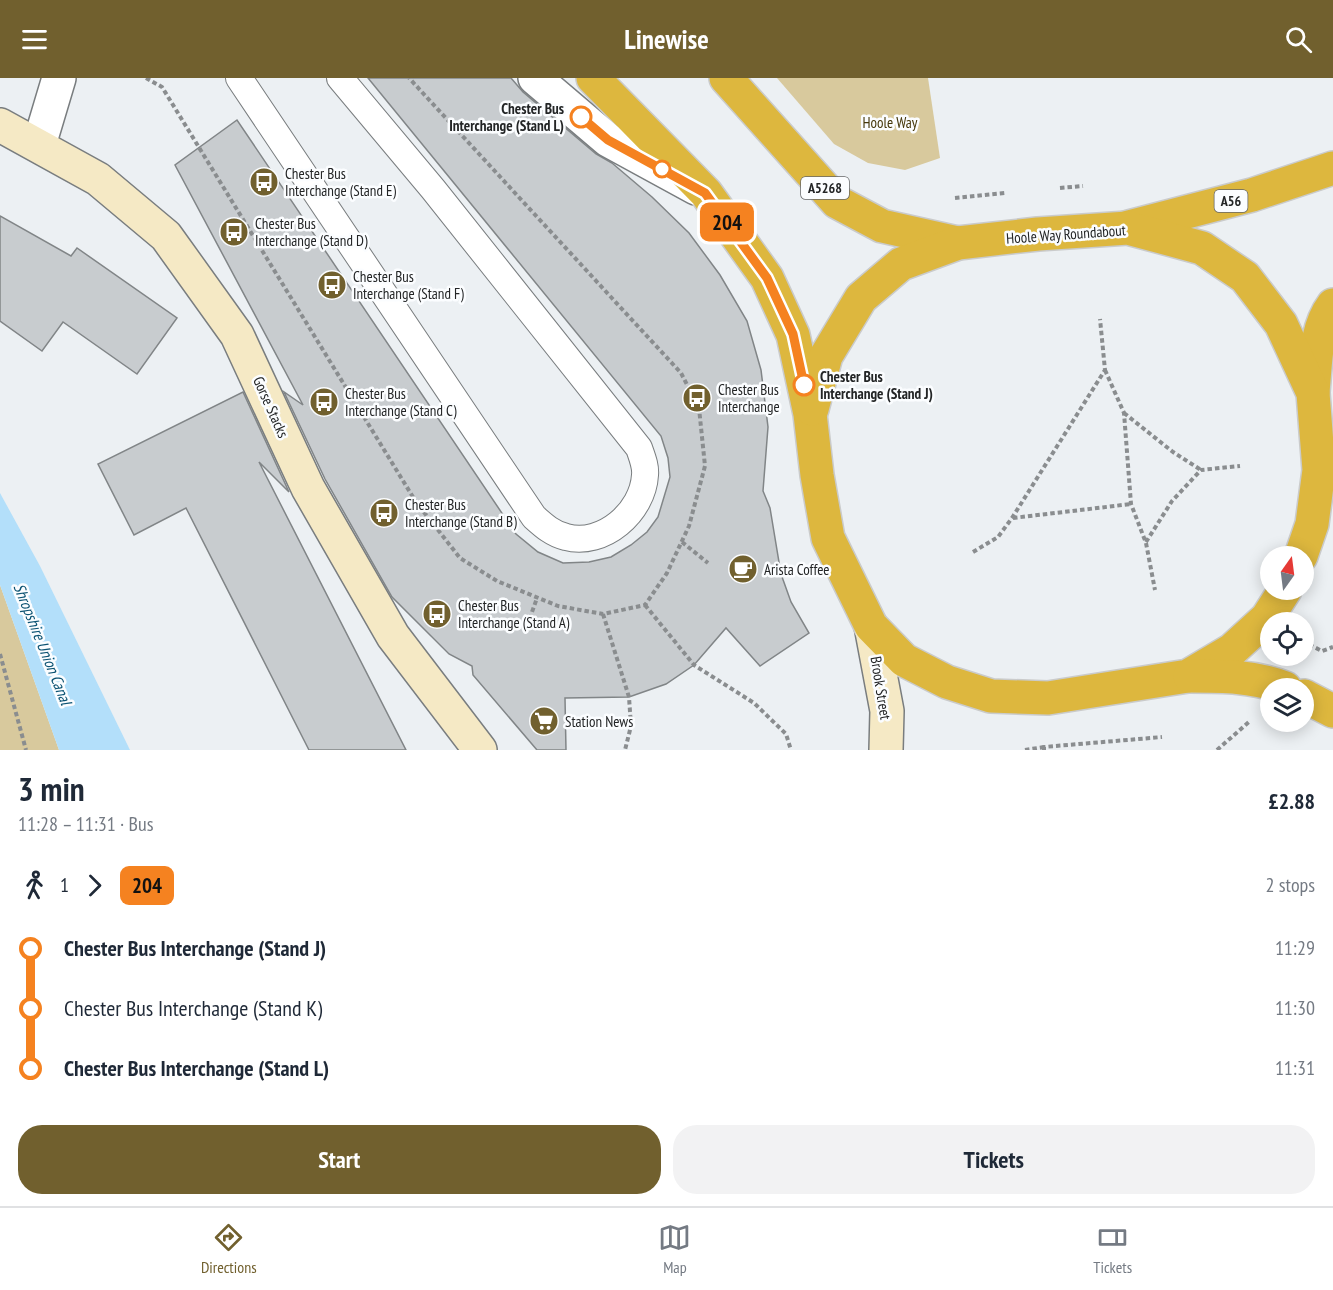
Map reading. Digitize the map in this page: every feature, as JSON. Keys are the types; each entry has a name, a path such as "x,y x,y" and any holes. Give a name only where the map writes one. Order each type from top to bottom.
{"highway":[{"name":"A5268","path":"593,78 705,193"},
{"name":"A5268","path":"726,78 837,202 882,226 958,243"},
{"name":"A56","path":"1128,228 1252,195 1333,168"},
{"name":"Hoole Way Roundabout","path":"705,193 767,278 793,334 810,414 817,475 828,538 871,626 904,660 947,682 991,696 1048,698 1188,676 1232,650 1267,618 1279,600"},
{"name":"Hoole Way Roundabout","path":"810,414 826,356 861,298 902,264 958,243 1038,234 1128,228 1202,248 1245,277 1281,324 1313,393 1319,470 1312,524 1304,546"},
{"path":"1313,393 1317,346 1324,317 1333,305"},
{"path":"1319,470 1333,520"},
{"path":"1188,676 1231,676 1260,681"},
{"path":"1314,701 1333,711"}],"street":[{"path":"39,145 59,78"},
{"path":"535,78 608,140 705,193"},
{"name":"Gorse Stacks","path":"0,125 98,179 165,236 179,254 237,335 308,488 393,636 480,750"},
{"name":"Brook Street","path":"871,626 887,711 886,750"}],"lane":[{"path":"239,78 534,517 551,531 567,538 602,533 617,525 628,515 642,490 645,476 639,448 433,189 340,78"}],"path":[{"path":"1100,319 1105,370 1124,413 1131,504 1146,543 1155,590"},
{"path":"974,552 998,537 1012,518 1105,370"},
{"path":"1124,413 1173,452 1201,470 1240,466"},
{"path":"1146,543 1172,501 1201,470"},
{"path":"1012,518 1131,504"},
{"path":"682,542 708,563"},
{"path":"526,626 537,598"},
{"path":"645,605 694,665 754,703 786,734 791,750"},
{"path":"603,614 629,697 631,726 625,750"},
{"path":"1314,647 1322,651 1333,647"},
{"path":"0,654 26,750"},
{"path":"565,720 631,726"},
{"path":"1024,750 1162,737"}],"green space":[{"name":"Hoole Way","path":"777,78 928,78 940,158 905,170 868,163 834,144"},
{"path":"0,585 59,750 0,750"}],"water":[{"name":"Shropshire Union Canal","path":"0,493 40,566 130,750 59,750 0,585"}],"building":[{"name":"Chester Bus Interchange","path":"368,78 511,78 523,92 596,154 612,163 652,197 689,233 720,275 747,321 761,370 768,427 763,491 770,508 781,574 791,602 809,633 760,666 726,628 694,665 666,684 629,697 565,698 566,750 537,750 473,675 472,666 449,654 392,597 325,479 284,392 303,405 175,165 237,120 516,534 538,552 563,563 589,562 611,557 647,532 658,517 670,477 668,458 661,436"},
{"path":"0,216 71,256 77,248 177,318 137,374 63,322 42,351 0,321"},
{"path":"243,392 289,492 259,462 406,750 309,750 186,508 134,535 98,464"}],"bus line":[{"name":"204","path":"581,117 608,140 705,193 767,278 793,334 804,385"}],"place":[{"name":"Chester Bus Interchange (Stand L)","path":"581,117"},
{"name":"Chester Bus Interchange (Stand E)","path":"264,182"},
{"name":"Chester Bus Interchange (Stand D)","path":"234,232"},
{"name":"Chester Bus Interchange (Stand F)","path":"332,285"},
{"name":"Chester Bus Interchange (Stand J)","path":"804,385"},
{"name":"Chester Bus Interchange","path":"697,398"},
{"name":"Chester Bus Interchange (Stand C)","path":"324,402"},
{"name":"Chester Bus Interchange (Stand B)","path":"384,513"},
{"name":"Arista Coffee","path":"743,569"},
{"name":"Chester Bus Interchange (Stand A)","path":"437,614"},
{"name":"Station News","path":"544,721"}]}
